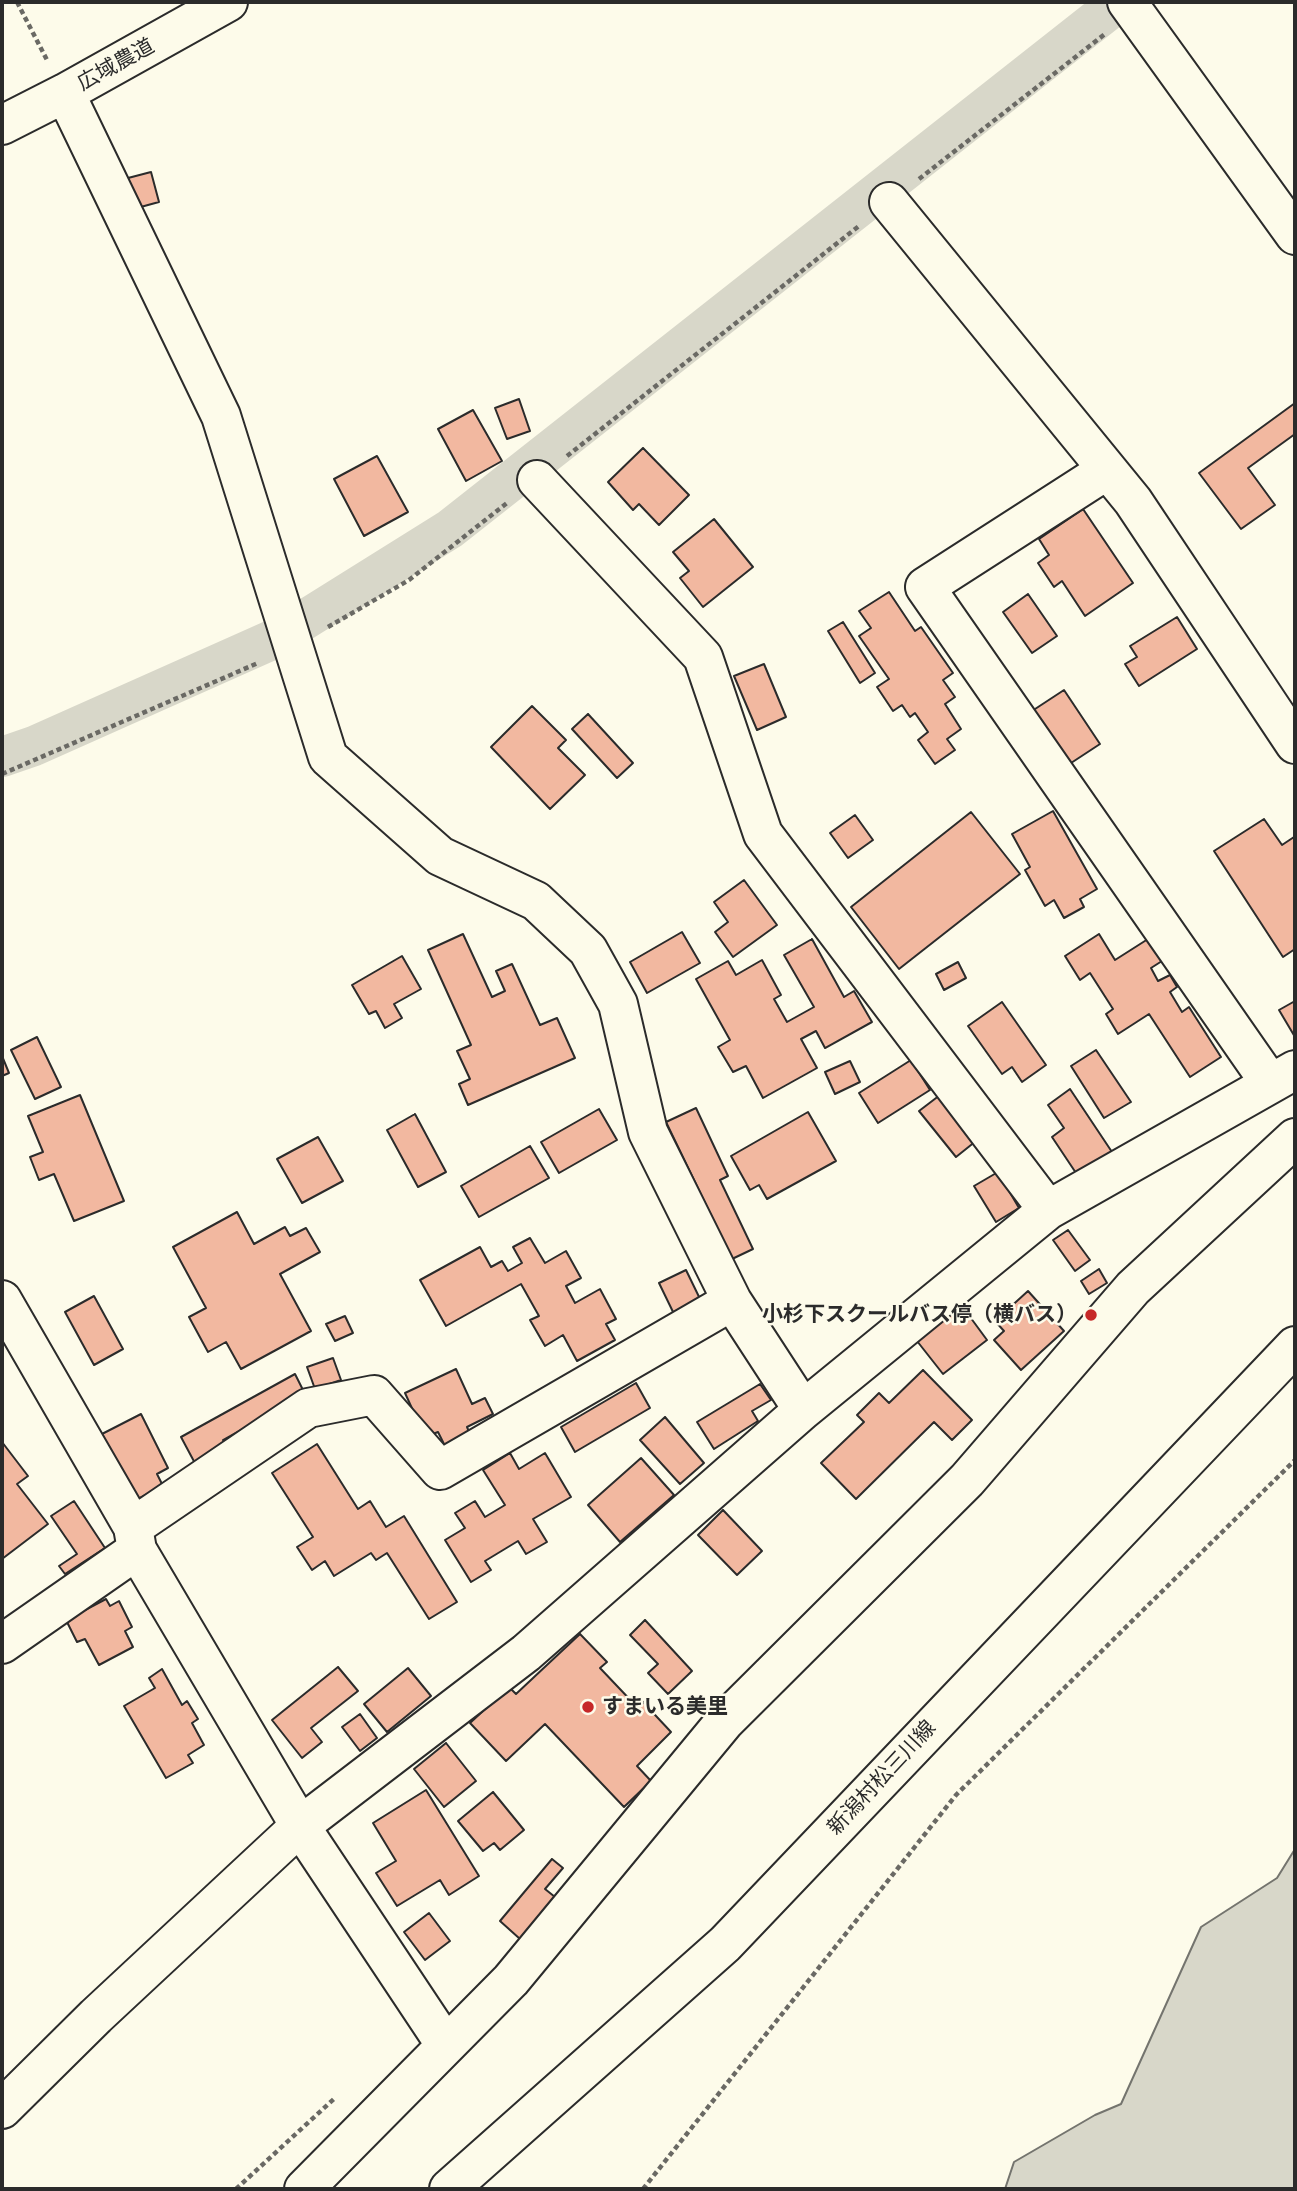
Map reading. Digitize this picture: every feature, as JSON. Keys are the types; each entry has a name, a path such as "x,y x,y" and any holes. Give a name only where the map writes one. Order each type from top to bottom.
{"street":[{"name":"広域農道","path":"2,125 228,2"},
{"path":"1130,7 1295,235"},
{"path":"65,93 221,416 328,757 440,856 536,901 588,950 618,1004 648,1132 732,1301 803,1410"},
{"path":"889,202 1133,500 1295,744"},
{"path":"2,2109 299,1826 526,1653 803,1410 1048,1210 1282,1076 925,587 1107,470"},
{"path":"537,480 703,657 763,834 1048,1210"},
{"path":"304,2189 511,1980 725,1721 967,1480 1133,1288 1295,1138"},
{"path":"2,1300 299,1826 445,2045"},
{"path":"2,1644 308,1408 374,1395 440,1470 732,1301"},
{"name":"新潟村松三川線","path":"449,2189 725,1944 1295,1346"}],"path":[{"path":"17,2 65,93"},
{"path":"2,774 293,647 409,580 889,202 1130,7"},
{"path":"643,2189 956,1796 1295,1460"},
{"path":"236,2189 346,2088"}],"shaded area":[{"path":"1295,1849 1295,2189 1005,2189 1014,2162 1095,2115 1121,2104 1201,1927 1277,1878"}],"building":[{"path":"151,172 159,202 137,208 128,178"},
{"path":"519,399 530,431 507,439 495,408"},
{"path":"1295,403 1295,434 1248,468 1275,505 1241,529 1199,473"},
{"path":"473,410 502,461 466,481 438,429"},
{"path":"643,448 689,495 659,525 639,504 633,510 608,482"},
{"path":"377,456 408,512 364,536 334,479"},
{"path":"1083,509 1133,583 1085,616 1062,581 1054,587 1038,563 1049,555 1039,539"},
{"path":"714,519 753,567 703,607 680,578 689,571 673,552"},
{"path":"889,592 915,631 921,627 953,673 943,680 955,697 945,704 961,729 947,739 955,750 935,764 918,740 928,732 915,713 910,717 902,705 893,711 877,687 889,679 859,636 871,628 859,611"},
{"path":"1028,594 1057,636 1032,653 1003,612"},
{"path":"1177,617 1197,649 1139,686 1125,664 1137,657 1130,646"},
{"path":"843,622 875,673 860,683 828,631"},
{"path":"764,664 786,717 757,730 734,676"},
{"path":"1064,690 1100,744 1068,765 1032,711"},
{"path":"532,706 566,740 558,748 585,775 550,809 491,747"},
{"path":"588,714 633,763 617,778 572,729"},
{"path":"1053,811 1097,889 1080,899 1084,907 1064,918 1054,900 1045,906 1025,870 1030,867 1012,834"},
{"path":"971,812 1020,874 899,969 851,907"},
{"path":"855,815 873,840 848,858 830,833"},
{"path":"1264,819 1282,845 1294,837 1295,839 1295,949 1283,957 1214,851"},
{"path":"744,880 777,925 733,957 715,932 728,922 714,902"},
{"path":"682,932 700,963 647,993 630,962"},
{"path":"463,934 492,997 505,991 496,971 512,964 540,1025 557,1018 575,1058 468,1105 459,1084 470,1079 457,1051 471,1045 428,950"},
{"path":"1099,934 1115,960 1148,939 1162,961 1151,968 1158,981 1170,975 1177,987 1170,992 1182,1012 1189,1007 1221,1057 1190,1077 1149,1014 1118,1034 1106,1014 1113,1009 1090,973 1080,980 1065,956"},
{"path":"812,939 844,997 854,991 872,1022 825,1048 816,1031 801,1039 817,1068 763,1098 746,1066 733,1072 718,1047 730,1040 696,979 728,961 736,975 762,960 781,995 774,999 787,1022 814,1007 784,955"},
{"path":"402,956 421,989 394,1004 402,1018 385,1028 376,1011 369,1014 352,985"},
{"path":"958,962 966,978 944,990 936,974"},
{"path":"1295,1001 1295,1037 1279,1010"},
{"path":"1002,1002 1046,1065 1022,1082 1012,1067 1002,1074 968,1026"},
{"path":"37,1037 61,1087 35,1099 11,1050"},
{"path":"1096,1050 1131,1102 1104,1118 1071,1066"},
{"path":"2,1056 9,1073 2,1076"},
{"path":"911,1060 930,1090 878,1123 859,1093"},
{"path":"850,1061 860,1082 835,1094 825,1072"},
{"path":"1070,1089 1112,1152 1078,1176 1052,1137 1064,1128 1048,1105"},
{"path":"80,1095 124,1201 74,1221 54,1174 39,1180 30,1157 43,1152 28,1116"},
{"path":"940,1095 976,1141 956,1157 919,1111"},
{"path":"696,1108 728,1176 720,1180 753,1249 732,1259 666,1122"},
{"path":"599,1109 617,1140 559,1173 541,1142"},
{"path":"808,1112 836,1161 767,1199 759,1185 750,1190 731,1156"},
{"path":"415,1114 446,1172 418,1187 387,1130"},
{"path":"318,1137 343,1181 302,1203 277,1159"},
{"path":"530,1146 549,1178 479,1217 461,1186"},
{"path":"998,1172 1019,1208 996,1222 974,1186"},
{"path":"237,1212 254,1244 285,1227 290,1236 306,1228 320,1252 280,1274 311,1331 241,1369 226,1342 208,1352 189,1317 206,1308 173,1247"},
{"path":"1068,1230 1090,1260 1075,1271 1053,1240"},
{"path":"530,1238 545,1263 566,1251 581,1278 566,1286 575,1303 600,1289 616,1319 606,1324 615,1340 577,1361 563,1335 545,1346 530,1320 539,1316 521,1284 446,1326 420,1280 480,1247 491,1267 502,1261 508,1271 522,1263 513,1247"},
{"path":"1099,1269 1107,1283 1089,1294 1081,1281"},
{"path":"686,1270 702,1303 675,1316 659,1283"},
{"path":"1028,1291 1064,1331 1021,1370 994,1340 1004,1331 995,1321"},
{"path":"94,1296 123,1349 94,1365 65,1312"},
{"path":"962,1306 987,1340 943,1374 917,1341"},
{"path":"345,1316 353,1333 335,1341 326,1324"},
{"path":"333,1358 341,1380 315,1389 307,1367"},
{"path":"456,1369 472,1404 485,1398 493,1414 467,1427 470,1434 445,1446 438,1432 425,1437 405,1393"},
{"path":"923,1370 972,1420 952,1440 934,1422 856,1499 821,1463 864,1422 857,1415 879,1393 889,1403"},
{"path":"295,1374 305,1394 223,1440 229,1450 197,1467 181,1437"},
{"path":"636,1383 650,1408 575,1452 561,1427"},
{"path":"760,1384 771,1400 752,1411 758,1421 714,1449 697,1422"},
{"path":"141,1414 168,1468 157,1474 163,1486 134,1501 100,1435"},
{"path":"665,1417 704,1463 680,1484 640,1440"},
{"path":"2,1442 28,1476 17,1484 48,1524 2,1559"},
{"path":"317,1444 358,1509 370,1501 386,1527 404,1516 457,1602 429,1619 387,1553 376,1560 371,1553 334,1576 325,1561 312,1570 297,1547 313,1537 272,1473"},
{"path":"510,1453 519,1469 545,1453 571,1497 533,1519 547,1542 526,1554 518,1541 485,1561 491,1570 471,1582 445,1540 465,1528 455,1513 475,1501 485,1517 505,1505 483,1470"},
{"path":"641,1458 674,1495 620,1542 588,1505"},
{"path":"74,1501 105,1548 65,1574 59,1566 77,1554 51,1516"},
{"path":"723,1510 762,1551 737,1575 698,1535"},
{"path":"106,1599 110,1606 119,1601 132,1627 125,1631 133,1647 99,1665 85,1639 77,1642 66,1620"},
{"path":"645,1620 692,1671 668,1694 648,1673 658,1664 630,1635"},
{"path":"580,1634 607,1662 600,1668 637,1707 642,1701 671,1732 637,1766 651,1781 624,1807 545,1724 506,1761 470,1723 509,1687 516,1694"},
{"path":"338,1667 358,1691 311,1728 322,1742 302,1758 272,1720"},
{"path":"408,1668 431,1696 387,1732 364,1704"},
{"path":"162,1669 182,1705 187,1701 198,1719 192,1723 204,1745 188,1755 193,1763 166,1778 124,1706 155,1688 149,1678"},
{"path":"360,1714 377,1738 360,1751 342,1727"},
{"path":"446,1743 476,1781 444,1807 414,1769"},
{"path":"426,1790 479,1876 449,1895 440,1880 397,1906 376,1873 396,1861 373,1823"},
{"path":"493,1792 524,1830 500,1850 494,1843 483,1851 458,1821"},
{"path":"552,1859 563,1868 545,1889 555,1897 520,1939 500,1921"},
{"path":"429,1913 450,1941 425,1960 404,1932"}],"waterway":[{"path":"2,757 34,746 274,639 450,529 1119,2"}],"place":[{"name":"小杉下スクールバス停（横バス）","path":"1091,1315"},
{"name":"すまいる美里","path":"588,1707"}]}
